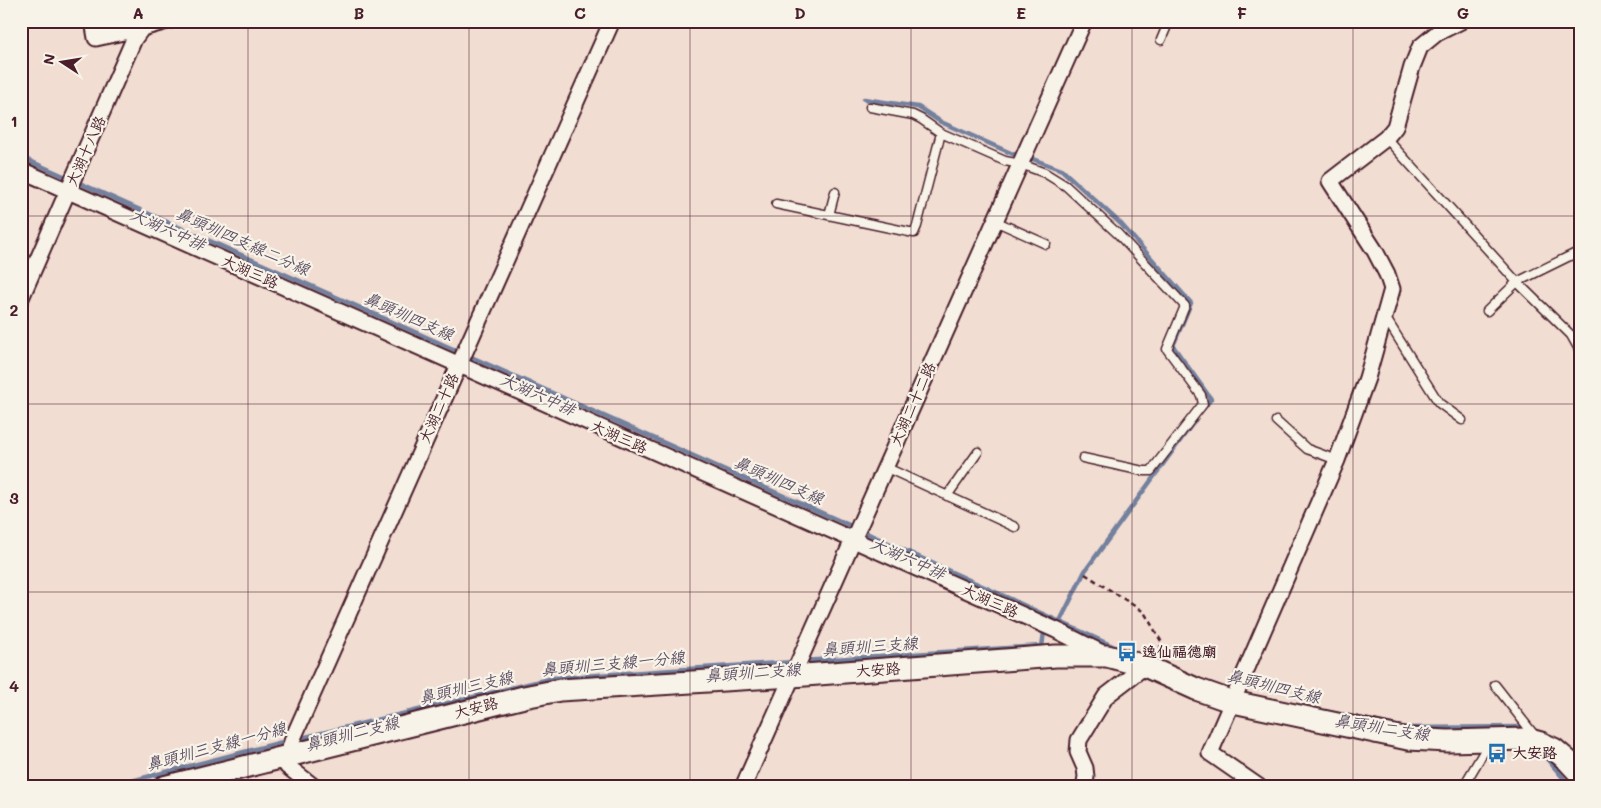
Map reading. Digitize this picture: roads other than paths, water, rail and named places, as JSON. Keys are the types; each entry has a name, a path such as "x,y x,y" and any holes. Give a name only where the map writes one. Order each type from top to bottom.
{"street":[{"path":"93,21 96,38 167,21"},
{"name":"大湖二十路","path":"287,756 294,736 612,21"},
{"name":"大湖二十二路","path":"743,787 1084,21"},
{"path":"1259,787 1210,753 1234,702 1337,460 1367,378 1392,289 1387,274 1330,181 1386,138 1395,127 1412,67 1420,47 1437,33 1461,21"},
{"name":"大湖十八路","path":"21,298 134,40 142,28"},
{"name":"大湖三路","path":"21,170 458,366 1056,630 1108,656"},
{"name":"大安路","path":"164,787 524,697 560,690 792,676 1056,656 1108,656 1152,669 1196,689 1234,702 1408,740 1448,742 1527,739 1554,749 1580,774"},
{"path":"1084,787 1086,777 1085,768 1078,752 1079,740 1106,696 1152,669"},
{"path":"287,756 287,766 314,787"}],"lane":[{"path":"1161,40 1169,21"},
{"path":"870,107 913,115 940,133 1005,161 1021,164 1045,173 1066,186 1118,234 1185,306 1166,349 1201,396 1203,404 1151,471 1143,471 1083,458"},
{"path":"776,204 914,233 918,226 940,133"},
{"path":"1386,138 1517,282 1571,335 1580,351"},
{"path":"829,215 835,192"},
{"path":"995,221 1046,244"},
{"path":"1487,311 1517,282 1580,251"},
{"path":"1384,317 1439,403 1462,420"},
{"path":"1276,421 1307,449 1337,460"},
{"path":"947,496 978,452"},
{"path":"885,467 1014,527"},
{"path":"1495,685 1541,743"},
{"path":"1463,787 1492,740"}],"waterway":[{"path":"864,99 918,107 941,122 1013,154 1062,170 1121,224 1191,303 1173,346 1211,399 1203,409"},
{"name":"鼻頭圳四支線","path":"21,157 849,525 1117,648"},
{"path":"1060,621 1085,571 1196,419"},
{"path":"1039,630 1044,632 1042,647"},
{"name":"鼻頭圳三支線","path":"802,661 1042,647"},
{"name":"鼻頭圳三支線","path":"297,739 553,678 794,662"},
{"name":"鼻頭圳四支線","path":"1266,699 1406,728 1523,727 1526,731"},
{"name":"鼻頭圳三支線","path":"108,787 290,740"},
{"name":"鼻頭圳二支線","path":"1542,753 1571,787"}],"place":[{"name":"逸仙福德廟","path":"1127,652"},
{"name":"大安路","path":"1497,753"}],"water label":[{"name":"大湖六中排","path":"168,229"},
{"name":"鼻頭圳四支線二分線","path":"243,241"},
{"name":"大湖六中排","path":"538,394"},
{"name":"大湖六中排","path":"908,558"},
{"name":"鼻頭圳三支線一分線","path":"613,663"},
{"name":"鼻頭圳三支線一分線","path":"216,746"}]}
